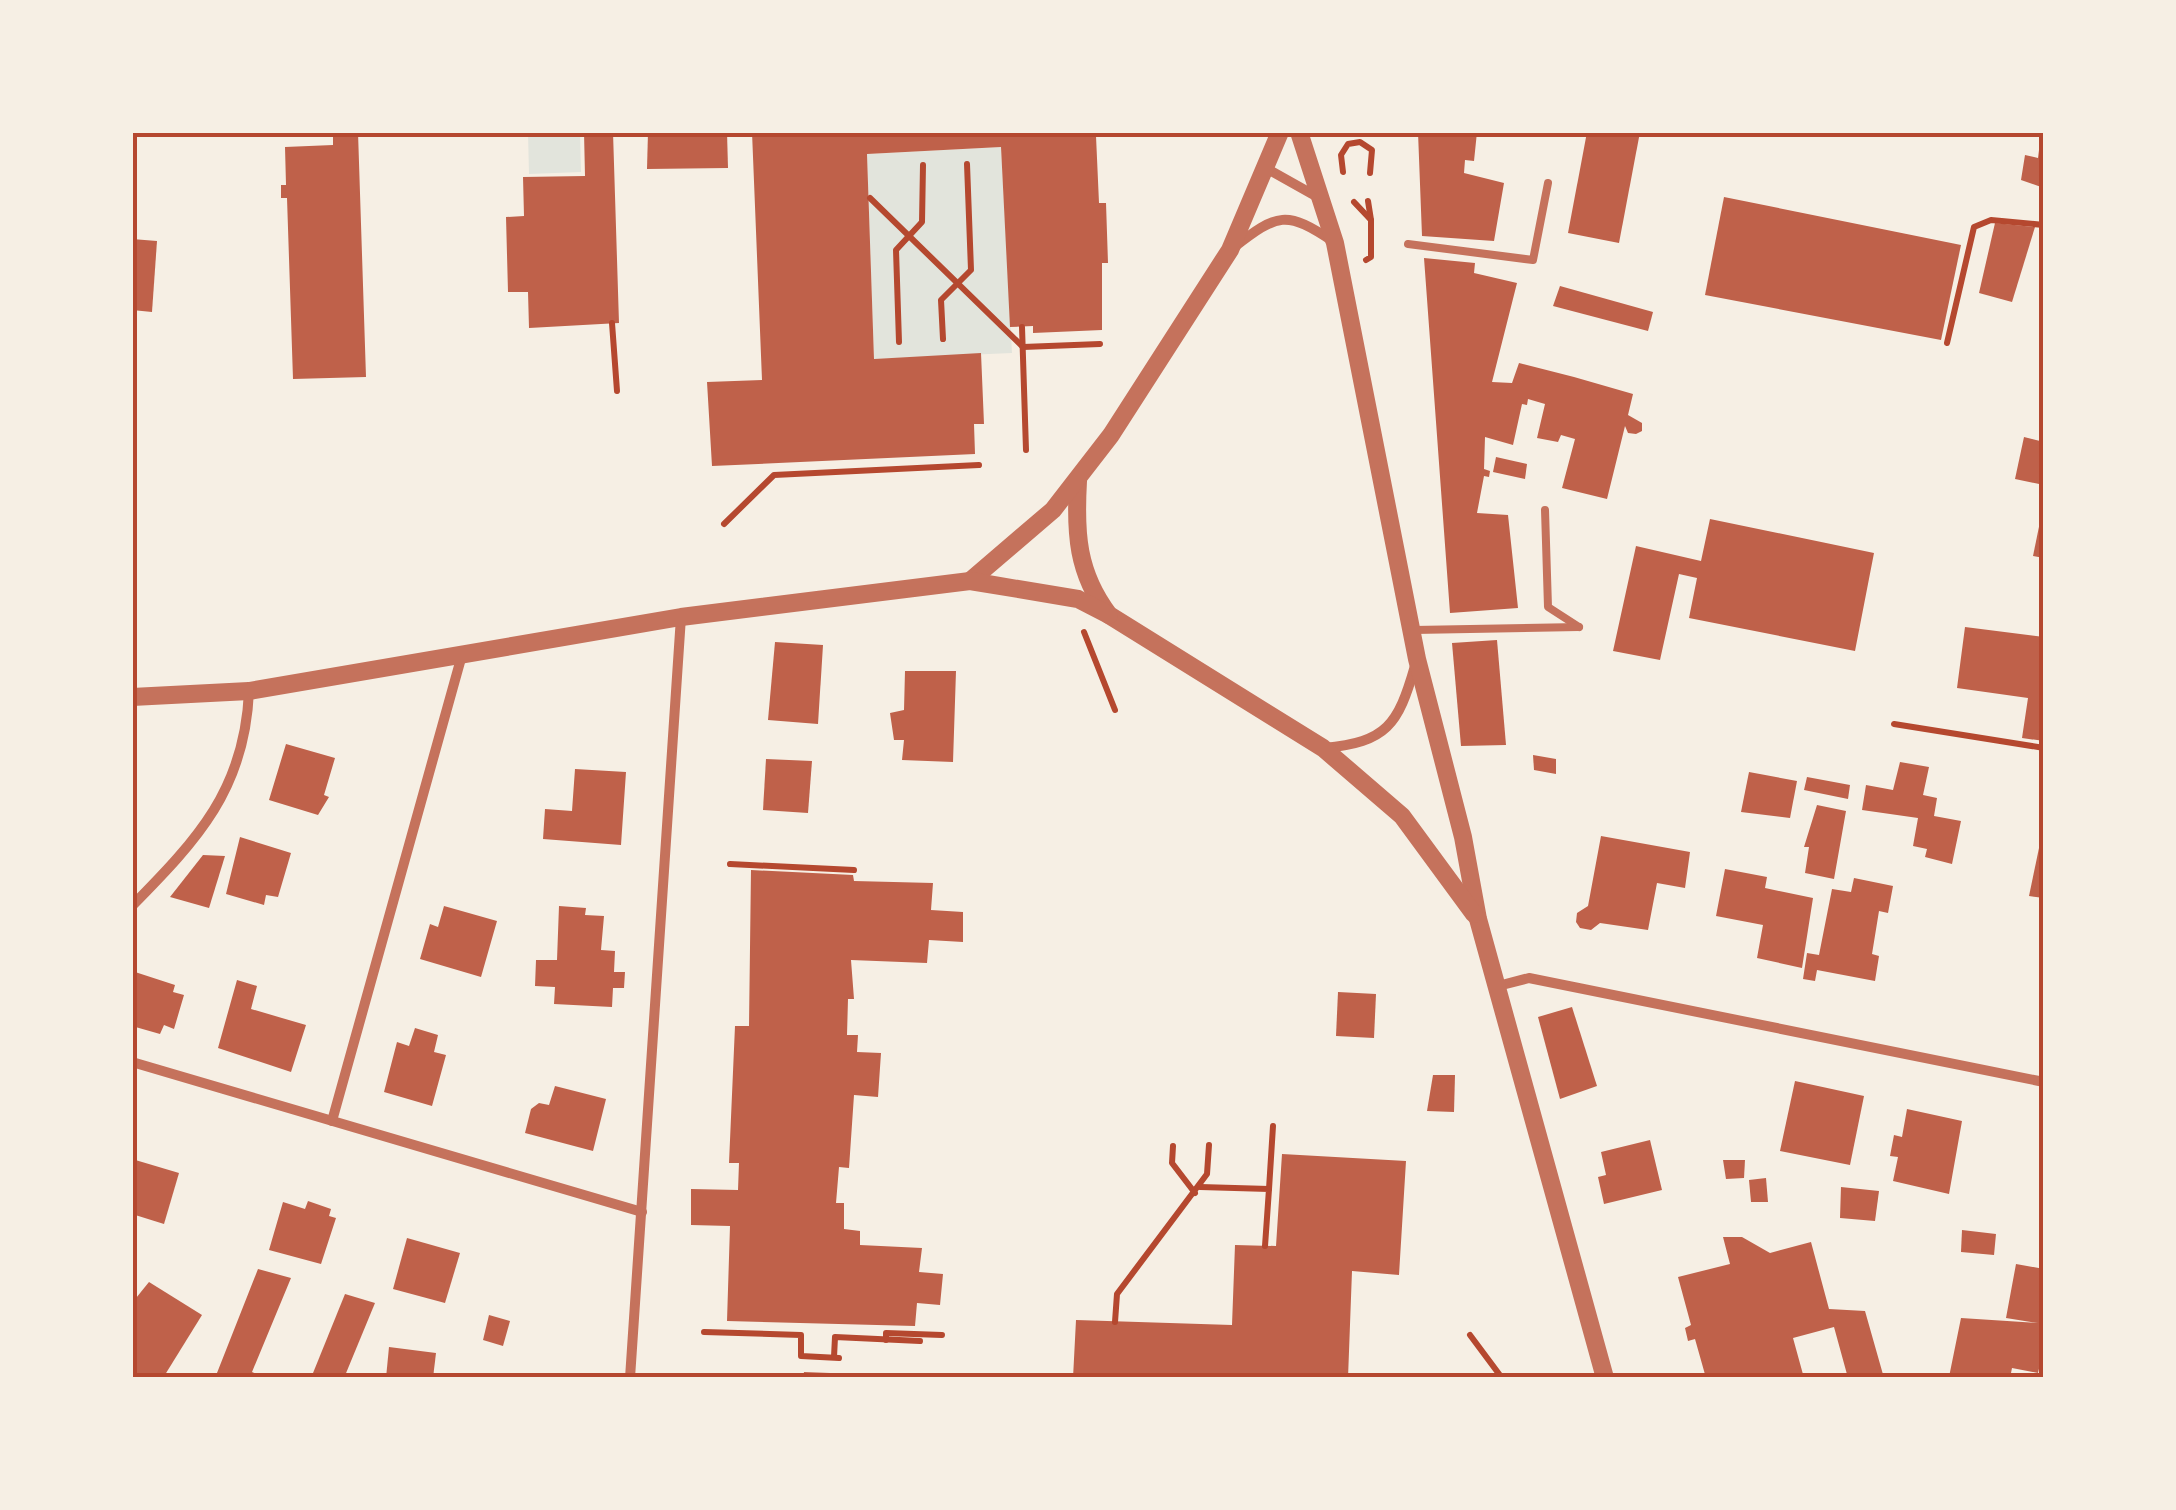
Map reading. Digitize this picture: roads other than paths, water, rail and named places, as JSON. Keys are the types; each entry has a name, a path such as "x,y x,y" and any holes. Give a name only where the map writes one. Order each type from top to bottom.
{"street":[{"path":"970,581 1029,532 1078,481 1230,250 1280,132"},
{"path":"1299,132 1344,281 1417,659 1464,837 1478,919 1604,1378"},
{"path":"1264,167 1322,200"},
{"path":"1230,250 1271,219 1301,220 1335,243"},
{"path":"1078,481 1075,526 1080,560 1090,590 1109,615"},
{"path":"132,698 248,690 681,617 970,581 1078,599 1323,748 1402,816 1478,919"},
{"path":"630,1378 681,617"},
{"path":"332,1121 462,654"},
{"path":"1323,748 1362,744 1382,734 1397,717 1417,659"},
{"path":"132,906 167,871 233,780 242,752 248,690"},
{"path":"1498,986 1529,978 2044,1082"},
{"path":"132,1062 642,1212"}],"lane":[{"path":"1408,244 1533,260 1548,183"},
{"path":"1412,630 1579,627 1548,607 1545,510"}]}
